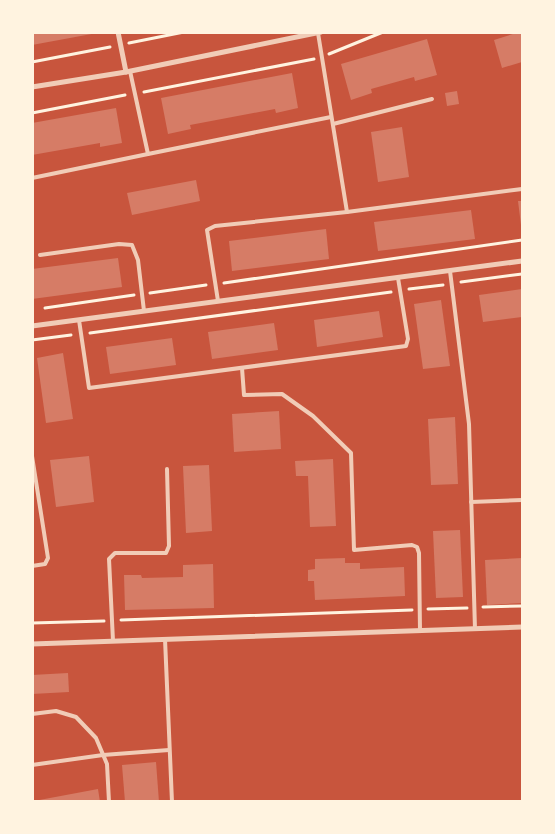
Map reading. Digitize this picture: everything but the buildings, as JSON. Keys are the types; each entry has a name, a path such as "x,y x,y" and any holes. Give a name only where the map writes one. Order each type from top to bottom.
{"street":[{"path":"118,32 128,72"},
{"path":"32,87 128,72 319,33"},
{"path":"32,326 522,262"},
{"path":"32,644 522,627"}],"lane":[{"path":"319,33 347,212"},
{"path":"128,72 135,93 148,154"},
{"path":"332,124 432,99"},
{"path":"32,178 332,118"},
{"path":"218,301 207,230 215,226 347,212 522,189"},
{"path":"40,255 119,244 132,245 138,260 144,311"},
{"path":"450,271 469,424 475,629"},
{"path":"79,320 89,388 242,368 406,346 408,339 398,278"},
{"path":"242,368 244,395 282,394 313,416 351,452 354,550 412,545 417,548 419,553 420,630"},
{"path":"32,456 48,558 46,564 32,566"},
{"path":"113,641 109,559 115,553 159,554 166,552 169,546 167,469"},
{"path":"471,502 522,500"},
{"path":"165,639 172,802"},
{"path":"32,714 56,712 76,717 96,738 107,764 109,802"},
{"path":"32,765 104,755 169,750"}],"path":[{"path":"32,62 184,32"},
{"path":"32,113 322,58 336,50 382,32"},
{"path":"45,308 522,240"},
{"path":"32,340 522,274"},
{"path":"32,623 522,606"}]}
